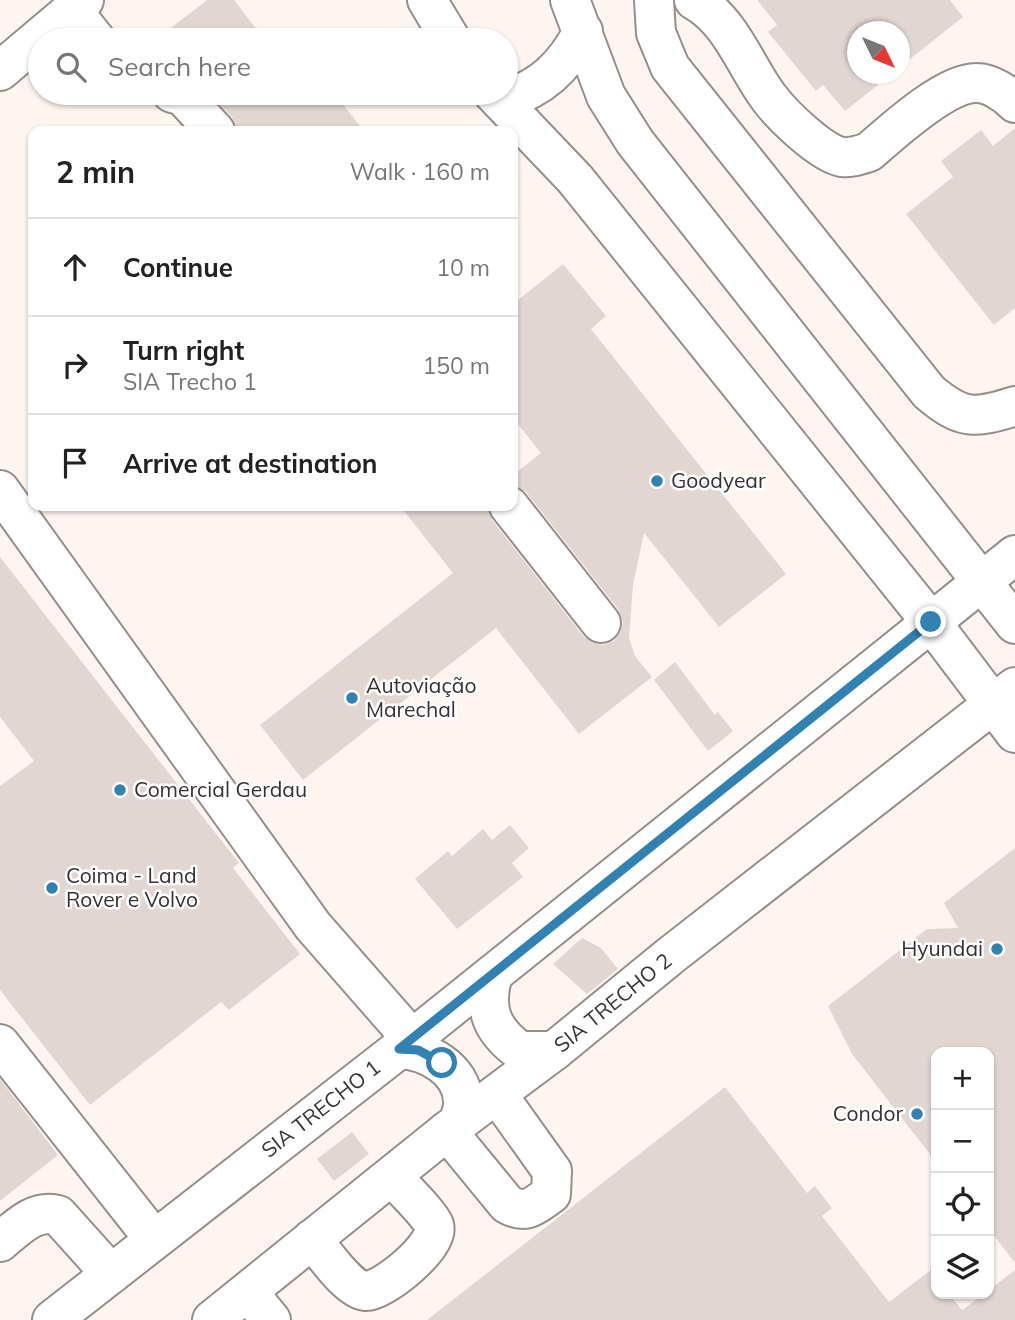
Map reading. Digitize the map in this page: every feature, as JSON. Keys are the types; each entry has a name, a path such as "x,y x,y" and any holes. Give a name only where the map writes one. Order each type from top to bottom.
{"main road":[{"path":"654,0 656,33 670,67 929,392 954,412 970,416 984,416 1015,406"},
{"path":"694,0 716,18 770,99 803,132 840,156 855,157 869,152 896,129 958,87 978,83 994,88 1015,103"},
{"path":"51,28 78,5 90,28"},
{"path":"518,95 524,94 553,76 571,54 577,15"},
{"path":"577,15 606,96 635,142 1015,624"},
{"path":"0,71 28,47"},
{"path":"191,105 210,126"},
{"path":"505,105 575,179 931,622 1008,708"},
{"path":"0,490 313,926 405,1044 442,1063 458,1080 464,1101 453,1127 507,1204 517,1210 528,1211 551,1194 552,1171 497,1094"},
{"path":"513,511 601,623"},
{"name":"SIA TRECHO 1","path":"52,1320 493,975 1015,555"},
{"name":"SIA TRECHO 2","path":"212,1320 259,1306 312,1238 453,1127 1008,708"},
{"path":"493,975 487,994 487,1010 494,1027 520,1051 554,1051"},
{"path":"0,1044 154,1239"},
{"path":"312,1238 352,1285 363,1291 376,1290 429,1248 434,1238 434,1226 392,1176"},
{"path":"0,1242 31,1217 41,1214 58,1215 111,1274"}],"building":[{"path":"207,0 234,0 256,28 171,28"},
{"path":"757,0 950,0 963,17 910,59 910,21 847,21 847,84 879,84 845,111 823,85 816,91 768,32 777,25"},
{"path":"221,105 343,105 360,126 235,126 232,117"},
{"path":"1015,128 1015,308 994,325 906,214 953,177 941,161 981,130 993,146"},
{"path":"563,264 606,316 591,329 786,574 719,627 644,533 633,585 629,638 635,656 652,677 579,734 496,628 303,780 260,725 453,573 404,511 489,511 492,520 584,637 603,645 614,641 621,632 623,621 618,609 526,492 518,488 518,471 541,453 518,424 518,300"},
{"path":"0,557 239,863 233,868 300,954 229,1010 221,1002 90,1105 0,990 0,786 34,761 0,717"},
{"path":"675,662 715,715 718,712 733,731 708,751 654,680"},
{"path":"510,825 529,848 512,863 523,877 457,929 415,879 448,851 452,856 483,829 492,840"},
{"name":"Condor","path":"1015,848 1015,1263 994,1236 994,1047 931,1047 931,1156 852,1054 828,1006 927,929 958,928 944,903"},
{"path":"582,938 601,948 618,969 587,994 553,964"},
{"path":"0,1079 58,1155 0,1201"},
{"path":"725,1087 807,1193 815,1186 832,1208 822,1216 889,1302 931,1270 931,1299 953,1299 962,1310 977,1299 994,1299 994,1286 1015,1270 1015,1320 427,1320"},
{"path":"352,1132 369,1154 334,1181 317,1159"}],"place":[{"name":"Goodyear","path":"657,481"},
{"name":"Autoviação Marechal","path":"352,698"},
{"name":"Comercial Gerdau","path":"120,790"},
{"name":"Coima - Land Rover e Volvo","path":"52,888"},
{"name":"Hyundai","path":"997,949"},
{"name":"Condor","path":"917,1114"}],"route":[{"path":"442,1063 418,1050 399,1049 931,622"}]}
